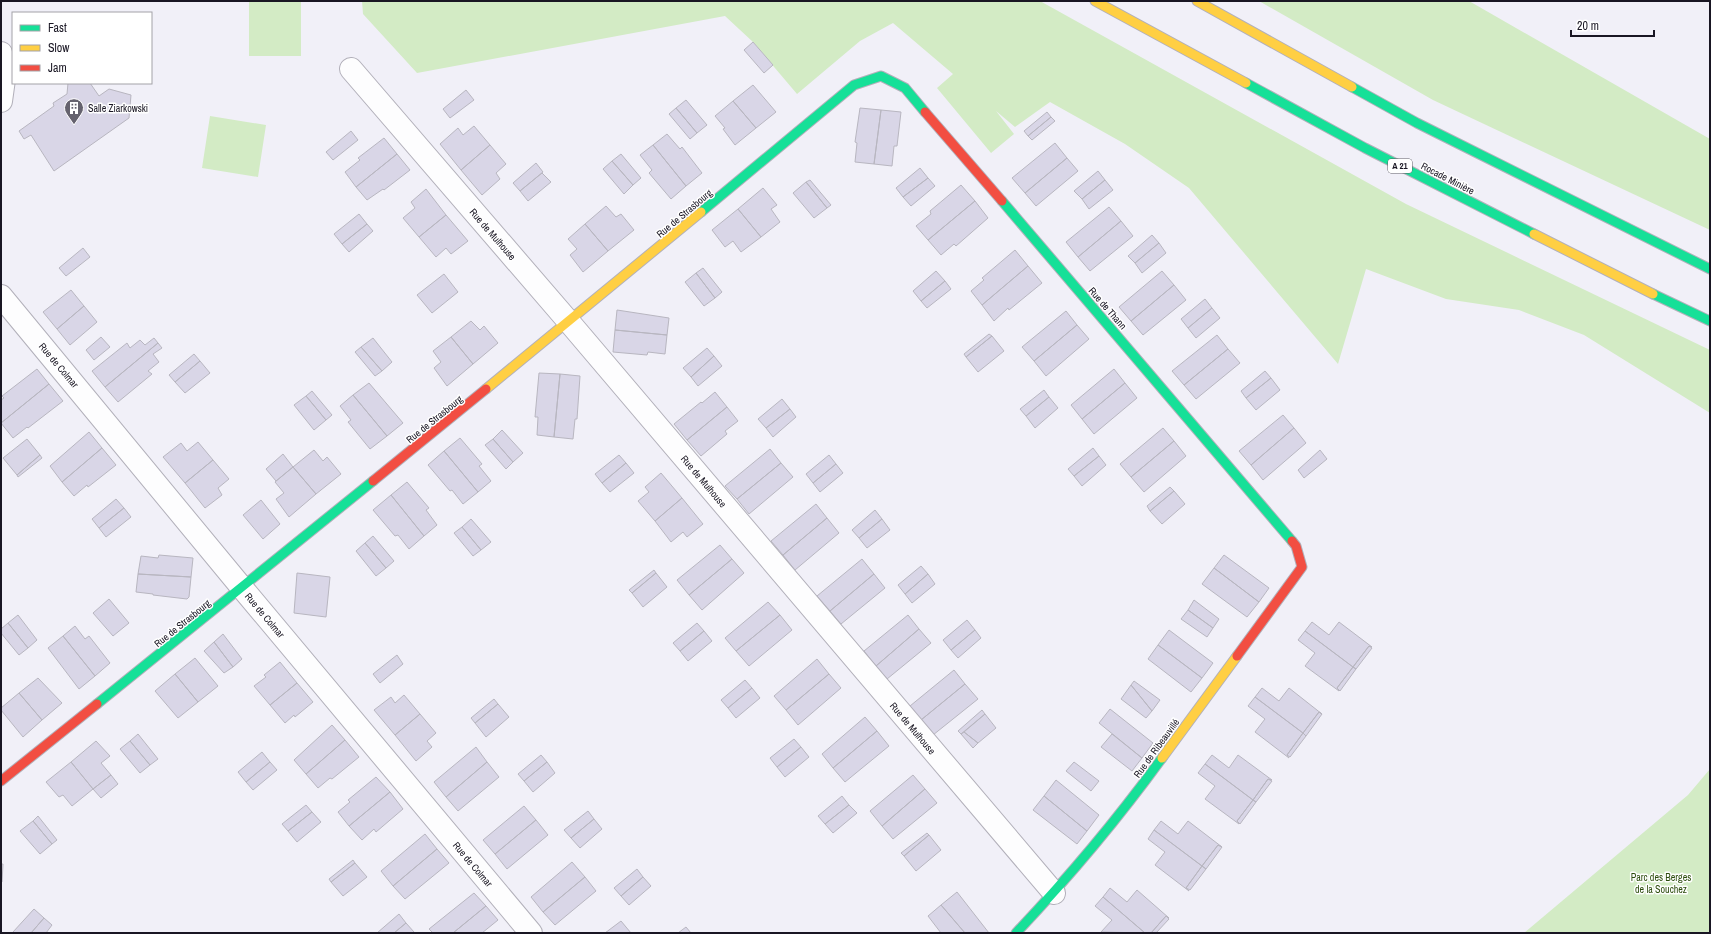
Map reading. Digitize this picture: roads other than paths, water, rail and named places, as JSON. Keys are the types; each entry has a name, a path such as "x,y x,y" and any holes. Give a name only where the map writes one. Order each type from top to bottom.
{"main road":[{"name":"Rocade Minière","path":"1095,1 1365,148 1675,305 1710,321"},
{"path":"1197,1 1417,123 1710,269"},
{"name":"Rue de Strasbourg","path":"1,781 243,589 570,322 854,85 880,76"},
{"name":"Rue de Thann","path":"880,76 904,88 1257,498 1296,546 1302,567"},
{"name":"Rue de Ribeauvillé","path":"1016,933 1054,894 1131,800 1302,567"}],"street":[{"path":"1,53 5,72 1,101"},
{"name":"Rue de Mulhouse","path":"351,69 570,322 1054,894"},
{"name":"Rue de Colmar","path":"1,296 243,589 531,933"}],"place":[{"name":"Salle Ziarkowski","path":"74,125"}],"park label":[{"name":"Parc des Berges de la Souchez","path":"1661,882"}]}
